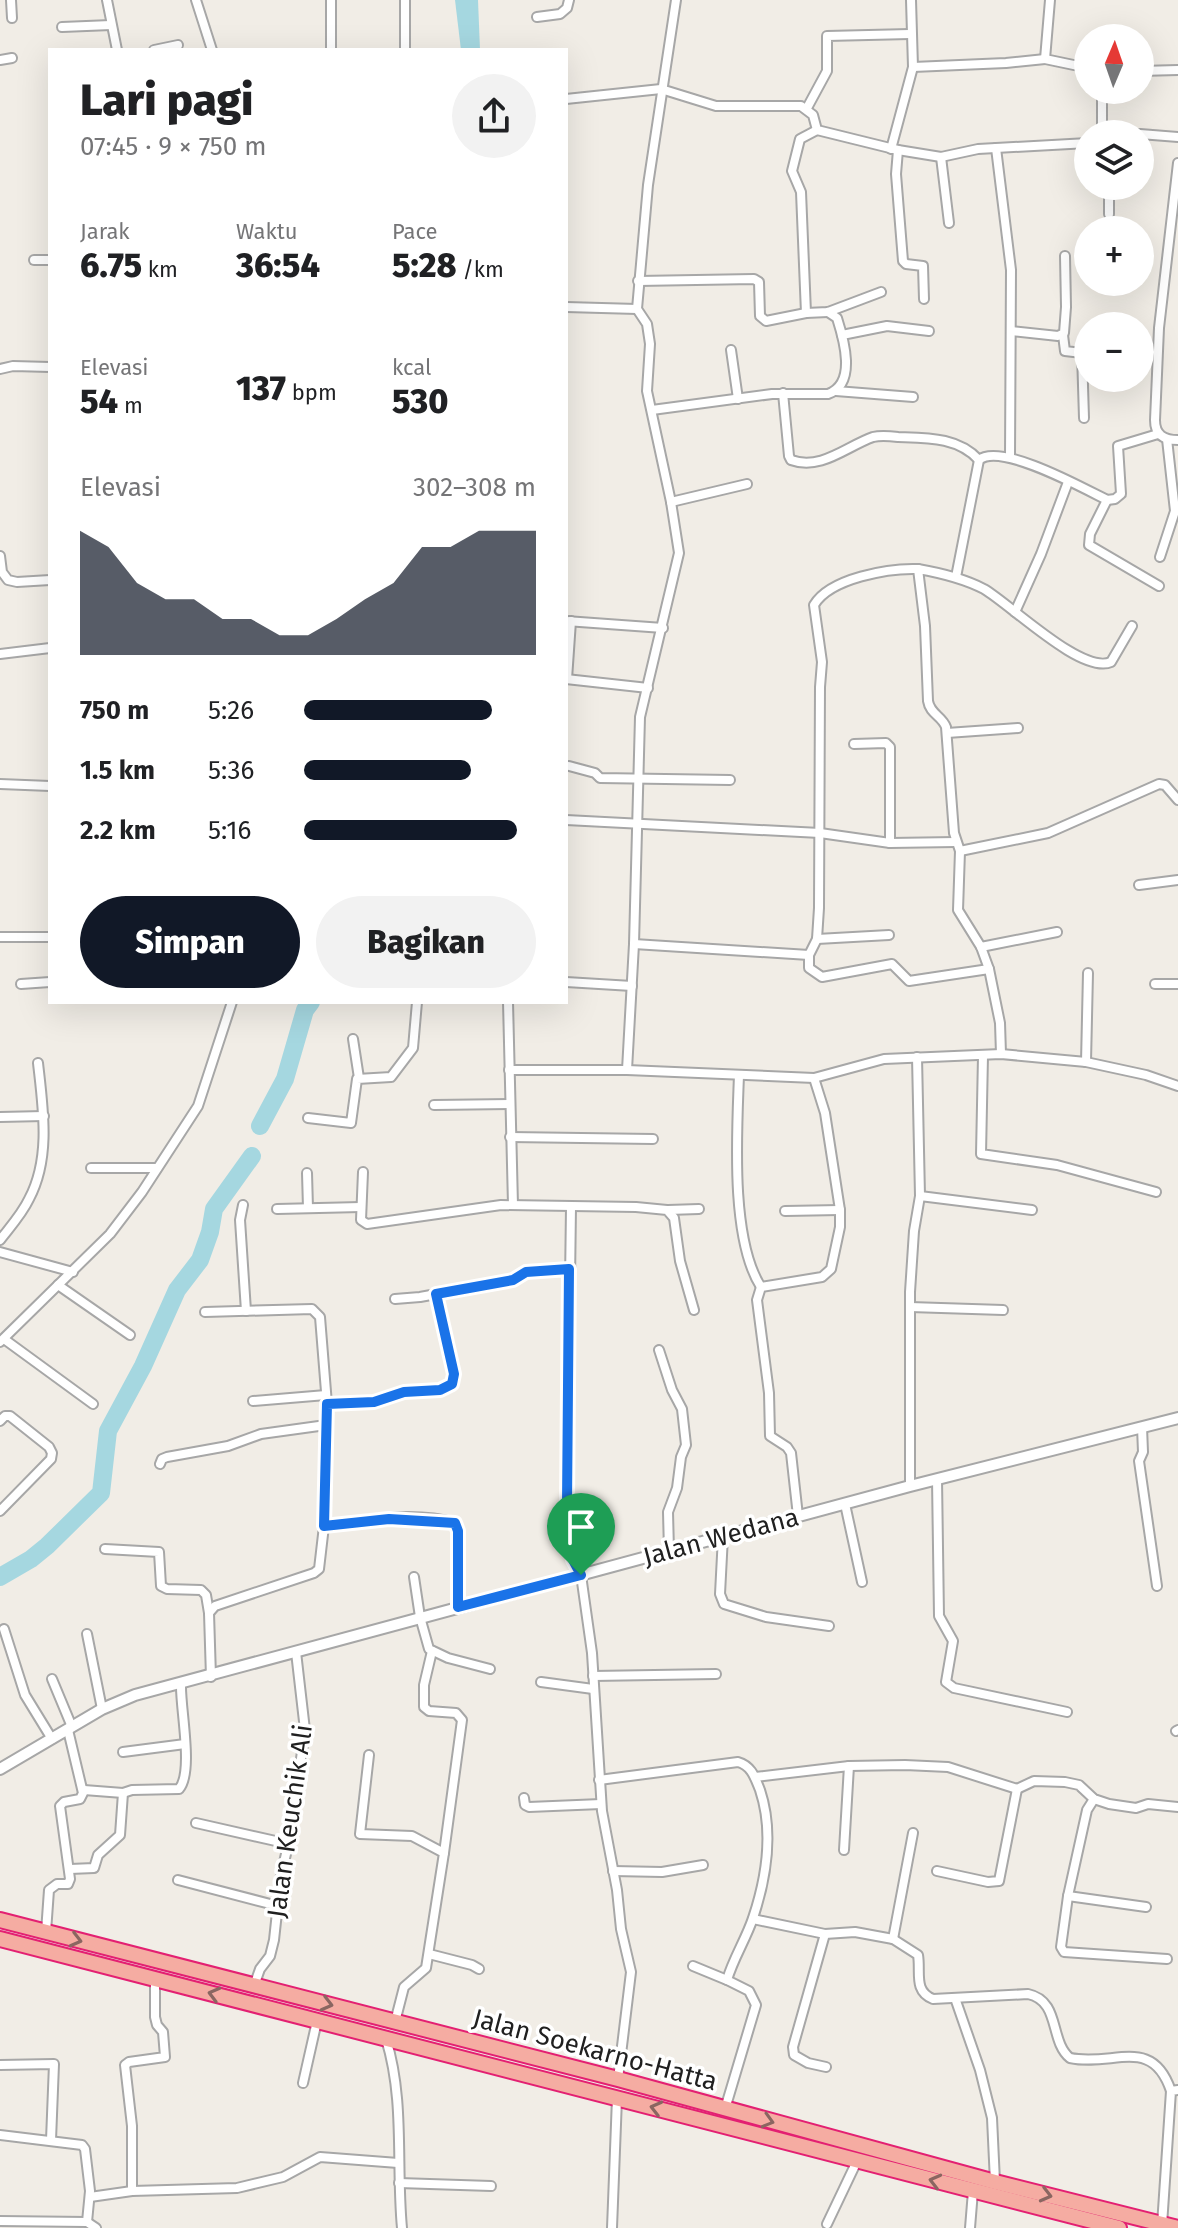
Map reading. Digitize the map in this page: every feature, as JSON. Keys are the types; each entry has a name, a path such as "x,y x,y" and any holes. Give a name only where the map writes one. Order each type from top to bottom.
{"highway":[{"name":"Jalan Soekarno-Hatta","path":"0,1920 618,2079 995,2182 1178,2228"},
{"name":"Jalan Soekarno-Hatta","path":"0,1939 1119,2228"},
{"path":"492,2065 496,2049"}],"street":[{"path":"11,0 12,18"},
{"path":"107,0 117,48"},
{"path":"196,0 211,48"},
{"path":"331,0 331,48"},
{"path":"405,0 405,48"},
{"path":"537,17 560,14 567,8 569,0"},
{"path":"627,1070 640,717 679,553 647,391 650,344 647,324 637,309 661,89 676,0"},
{"path":"911,0 913,67 895,149 896,174 903,261 923,266 924,299"},
{"path":"1043,0 1050,0 1045,59"},
{"path":"62,27 111,25"},
{"path":"807,108 827,71 827,36 910,34"},
{"path":"164,48 178,45"},
{"path":"0,60 12,58"},
{"path":"913,67 1045,59 1074,65"},
{"path":"1154,71 1178,70"},
{"path":"568,99 661,89 716,106 796,105 807,108 813,115 817,130"},
{"path":"806,313 801,192 792,168 799,141 817,130 941,157 970,150 1074,144"},
{"path":"1154,135 1178,137"},
{"path":"996,148 1011,270 1010,456"},
{"path":"941,157 949,223"},
{"path":"1160,557 1175,511 1163,436 1155,420 1159,328 1178,163"},
{"path":"1109,200 1109,214"},
{"path":"1065,256 1063,335 1065,351 1082,353 1084,418"},
{"path":"34,260 48,260"},
{"path":"638,281 754,279 759,282 760,316 766,321 828,312 881,292"},
{"path":"568,307 637,309"},
{"path":"828,312 837,318 846,357 843,383 836,391"},
{"path":"842,335 887,326 929,331"},
{"path":"1011,331 1063,335"},
{"path":"731,350 738,399"},
{"path":"0,369 25,365 48,367"},
{"path":"652,410 783,393 828,394 836,391 913,397"},
{"path":"783,393 791,460 829,459 881,436 942,440 966,448 979,460"},
{"path":"956,577 979,460 986,455 1010,456 1107,500 1115,499 1121,493 1118,446 1163,436 1178,440"},
{"path":"1015,612 1068,482"},
{"path":"671,502 747,484"},
{"path":"1107,500 1090,534 1089,545 1159,586"},
{"path":"0,556 3,575 8,580 48,580"},
{"path":"989,969 909,981 892,964 822,977 811,970 809,955 817,939 822,662 814,605 823,595 866,574 898,568 918,569 956,577 989,592 1054,643 1101,665 1111,662 1132,626"},
{"path":"918,569 925,626 928,701 931,711 945,724 947,733 956,842 960,851 958,910 981,947 989,969 1000,1023 1001,1054"},
{"path":"568,621 663,628"},
{"path":"0,654 48,648"},
{"path":"568,679 648,688"},
{"path":"947,733 1018,728"},
{"path":"854,744 886,743 890,747 890,843"},
{"path":"569,766 595,773 600,778 730,780"},
{"path":"0,784 48,786"},
{"path":"960,851 1048,833 1159,784 1165,785 1178,800"},
{"path":"568,820 820,833 890,843 956,842"},
{"path":"1139,885 1178,880"},
{"path":"981,947 1057,932"},
{"path":"817,939 889,935"},
{"path":"0,937 48,937"},
{"path":"634,944 809,955"},
{"path":"1086,1062 1088,973"},
{"path":"21,984 48,982"},
{"path":"568,982 632,986"},
{"path":"1155,984 1178,984"},
{"path":"93,1404 2,1340 110,1234 157,1168 198,1106 231,1004"},
{"path":"308,1118 351,1123 355,1082 359,1078 391,1077 410,1054 414,1043 417,1004"},
{"path":"508,1004 513,1205"},
{"path":"353,1039 359,1078"},
{"path":"509,1070 627,1070 814,1078 867,1062 1001,1054 1086,1062 1146,1075 1178,1086"},
{"path":"983,1056 982,1155 1057,1165 1156,1192"},
{"path":"910,1486 910,1307 914,1231 920,1196 917,1057"},
{"path":"0,1240 32,1194 41,1157 44,1116 38,1063"},
{"path":"739,1075 739,1212 752,1265 761,1287 757,1300 758,1320 769,1393 770,1436 791,1453 798,1516"},
{"path":"761,1287 827,1274 839,1232 840,1210 825,1113 814,1078"},
{"path":"434,1105 510,1104"},
{"path":"0,1117 44,1116"},
{"path":"510,1137 653,1139"},
{"path":"91,1168 157,1168"},
{"path":"363,1172 362,1222 371,1224 513,1205 699,1209"},
{"path":"307,1173 308,1208"},
{"path":"920,1196 1032,1210"},
{"path":"243,1205 240,1220 246,1311"},
{"path":"277,1209 361,1207"},
{"path":"571,1207 567,1505 573,1560 581,1575 593,1676 601,1804 631,1972 618,2079"},
{"path":"667,1210 674,1218 680,1261 694,1310"},
{"path":"785,1211 840,1210"},
{"path":"0,1252 73,1272"},
{"path":"395,1299 513,1280 526,1272 569,1269"},
{"path":"58,1285 130,1335"},
{"path":"253,1401 374,1402 404,1392 440,1390 452,1384 454,1374 436,1294"},
{"path":"910,1307 1003,1310"},
{"path":"205,1312 312,1309 318,1313 326,1400 324,1526 317,1572 224,1602 209,1613"},
{"path":"659,1350 672,1390 682,1409 686,1445 681,1457 677,1488 668,1512 669,1551"},
{"path":"0,1421 10,1416 49,1447 52,1453 51,1459 0,1511"},
{"name":"Jalan Wedana","path":"0,1769 102,1709 135,1695 211,1677 420,1617 910,1486 1178,1418"},
{"path":"160,1464 167,1457 228,1446 261,1434 326,1425"},
{"path":"1142,1427 1143,1452 1139,1461 1157,1586"},
{"path":"937,1479 939,1616 953,1641 946,1682 954,1688 1067,1712"},
{"path":"845,1504 862,1582"},
{"path":"324,1526 389,1519 455,1523 458,1531 458,1607"},
{"path":"723,1536 720,1594 724,1604 766,1617 829,1626"},
{"path":"105,1549 159,1552 161,1586 201,1590 206,1595 211,1677"},
{"path":"395,2022 404,1987 423,1972 429,1954 462,1720 456,1713 429,1711 424,1707 424,1685 432,1651 420,1617 414,1577"},
{"path":"4,1629 25,1695 52,1739"},
{"path":"87,1634 102,1709"},
{"path":"432,1651 490,1669"},
{"name":"Jalan Keuchik Ali","path":"254,1986 260,1969 270,1956 305,1730 296,1652"},
{"path":"593,1676 716,1674"},
{"path":"46,1932 49,1890 57,1884 68,1884 70,1869 60,1806 64,1802 80,1799 84,1790 70,1729 52,1679"},
{"path":"541,1682 593,1689"},
{"path":"84,1790 123,1793 179,1789 182,1786 186,1763 181,1684"},
{"path":"123,1752 185,1744"},
{"path":"369,1755 360,1834 412,1836 444,1853"},
{"path":"599,1780 738,1762 749,1768 755,1777 766,1807 769,1859 753,1919 727,1980"},
{"path":"755,1777 849,1766 948,1767 1017,1789 1038,1781 1065,1782 1079,1785 1094,1799 1136,1808 1148,1804 1178,1807"},
{"path":"844,1850 849,1766"},
{"path":"937,1871 988,1882 999,1881 1017,1789"},
{"path":"70,1869 94,1868 98,1855 105,1852 120,1835 123,1793"},
{"path":"524,1798 524,1803 529,1807 601,1804"},
{"path":"1094,1799 1087,1810 1068,1896 1061,1947 1064,1952 1167,1959"},
{"path":"196,1823 289,1844"},
{"path":"893,1939 913,1833"},
{"path":"613,1871 662,1872 703,1865"},
{"path":"178,1880 278,1906"},
{"path":"1068,1896 1146,1907"},
{"path":"753,1919 825,1934 855,1932 893,1939 918,1955 920,1989 927,1997 942,2001 1037,1996 1049,2008 1061,2047 1070,2058 1146,2058 1162,2069 1174,2090 1162,2225"},
{"path":"825,1934 793,2047 794,2055 808,2063 826,2067"},
{"path":"429,1954 479,1969"},
{"path":"693,1966 749,1991 756,2005 725,2109"},
{"path":"132,2191 132,2126 125,2065 165,2057 163,2032 155,2017 155,1978"},
{"path":"955,1998 980,2070 992,2118 995,2182"},
{"path":"303,2083 317,2021"},
{"path":"385,2037 393,2061 399,2108 402,2228"},
{"path":"0,2065 54,2064 51,2140"},
{"path":"612,2228 617,2098"},
{"path":"0,2135 79,2143 85,2149 90,2197 87,2222"},
{"path":"90,2197 132,2191 237,2188 283,2177 320,2157 398,2163"},
{"path":"827,2224 857,2161"},
{"path":"399,2183 491,2186"},
{"path":"970,2228 973,2191"},
{"path":"0,2221 26,2225 87,2222 96,2228"}],"water":[{"path":"455,0 478,0 480,48 461,48"}],"waterway":[{"path":"260,1126 285,1079 305,1010 310,1004"},
{"path":"0,1577 47,1546 101,1493 108,1431 143,1366 177,1290 200,1260 214,1209 252,1156"}],"route":[{"path":"569,1269 567,1505 573,1560 581,1575 458,1607 458,1527 455,1523 414,1518 324,1526 327,1404 374,1402 404,1392 440,1390 454,1381 436,1294 513,1280 526,1272 569,1269"}]}
